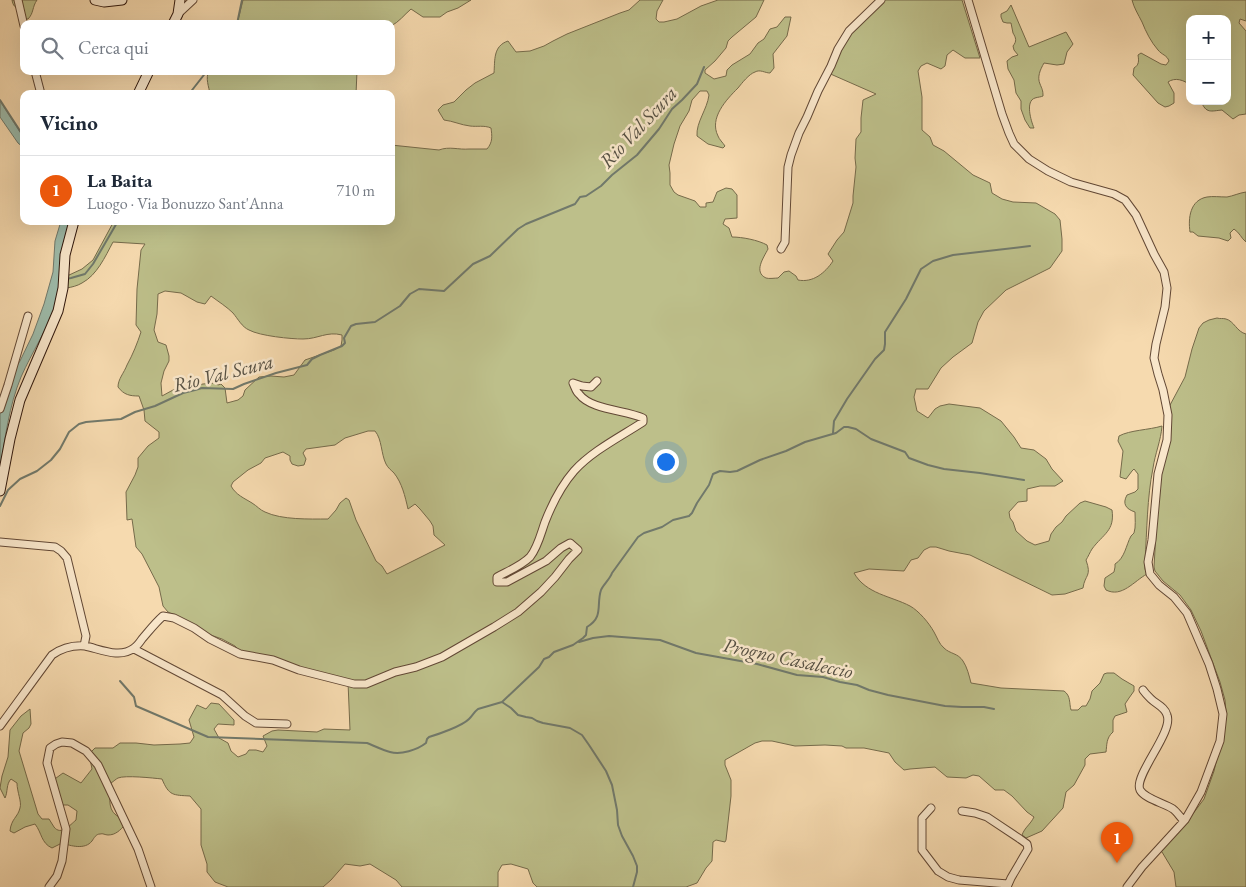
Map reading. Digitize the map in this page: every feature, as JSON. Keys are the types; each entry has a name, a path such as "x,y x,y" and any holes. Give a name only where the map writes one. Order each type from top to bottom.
{"street":[{"path":"18,0 23,20"},
{"path":"95,0 104,2 122,0"},
{"path":"175,20 180,0"},
{"path":"178,14 193,0"},
{"path":"781,249 784,242 788,167 799,133 838,49 849,31 881,0"},
{"path":"968,0 1002,114 1014,144 1030,159 1048,171 1071,182 1114,194 1125,200 1136,215 1164,272 1167,288 1165,307 1154,358 1168,415 1167,440 1158,474 1148,562 1150,574 1174,597 1188,614 1212,672 1223,714 1220,741 1208,774 1184,821 1126,887"},
{"path":"36,75 40,90"},
{"path":"140,90 147,75"},
{"path":"0,489 20,400 58,311 63,288 65,255 73,225"},
{"path":"0,409 28,316"},
{"path":"0,726 52,655 68,647 84,646 101,651 121,653 134,649 163,616 174,618 240,654 273,660 299,670 354,684 366,684 395,672 416,667 442,657 518,612 555,577 578,550 570,544 561,548 546,561 507,582 497,582 497,577 530,556 538,542 552,505 564,484 575,470 603,446 642,422 643,418 635,414 593,405 579,395 573,383 591,387 596,380"},
{"path":"0,542 55,547 64,554 86,636 84,646"},
{"path":"134,649 222,695 245,716 256,723 287,724"},
{"path":"1143,690 1149,698 1163,708 1167,713 1168,719 1167,726 1140,780 1139,786 1145,796 1176,811 1184,821"},
{"path":"49,887 62,861 66,829 46,763 50,748 62,742 72,743 86,751 98,766 138,849 151,887"},
{"path":"931,808 922,818 922,850 938,871 948,877 959,880 1007,886 1028,849 1027,844 987,817 962,811"}],"green space":[{"path":"12,0 37,0 30,17 24,19 20,10 14,6"},
{"path":"243,0 471,0 440,17 423,17 411,9 395,23 395,20 238,20"},
{"path":"640,0 663,0 657,11 656,19 659,22 664,22 677,19 701,6 718,0 764,0 756,17 728,41 726,48 705,70 705,73 714,79 726,76 727,70 750,54 758,43 764,39 770,29 777,27 785,17 791,17 787,36 773,54 774,68 770,73 759,71 750,75 720,110 717,116 716,129 725,146 723,148 708,144 697,136 698,126 709,95 707,91 700,91 692,100 689,111 680,126 669,165 670,185 674,192 695,201 700,207 706,207 706,203 713,202 717,192 726,188 732,189 737,195 737,218 725,219 723,224 729,228 732,237 750,239 767,245 768,249 760,268 760,272 766,278 778,278 784,272 789,271 798,280 803,281 818,276 833,261 828,254 844,232 853,203 856,139 861,132 863,100 876,94 826,72 840,39 851,24 880,0 962,0 980,58 965,58 953,50 947,55 945,66 941,69 927,63 921,66 918,71 922,97 922,130 930,137 933,145 944,151 973,175 990,183 992,193 1002,199 1013,202 1036,203 1055,214 1060,220 1062,251 1050,268 1006,290 984,311 978,322 972,343 941,368 928,389 916,389 914,397 917,411 928,418 935,409 949,404 980,408 1001,421 1021,448 1034,450 1046,459 1063,481 1055,486 1040,486 1027,489 1027,501 1018,502 1009,512 1016,531 1027,541 1035,545 1049,541 1056,527 1080,503 1085,501 1112,510 1112,523 1086,560 1088,573 1083,588 1065,594 1052,595 970,555 936,547 924,550 918,558 911,560 904,571 869,569 854,573 865,586 879,594 910,606 920,614 927,621 942,646 959,656 963,661 971,683 1001,688 1064,691 1069,697 1071,710 1078,710 1082,706 1086,706 1092,691 1100,683 1104,674 1114,673 1134,686 1134,691 1125,704 1127,712 1115,716 1113,720 1113,732 1108,739 1106,752 1090,754 1085,759 1085,765 1074,785 1066,792 1063,808 1042,831 1026,838 1022,835 1034,817 1004,790 995,790 979,776 973,775 966,778 947,777 935,767 904,770 889,753 864,748 825,745 795,746 772,741 755,743 725,760 731,780 726,840 725,842 716,840 713,842 712,861 697,883 686,887 537,887 533,883 528,869 511,864 502,865 498,872 498,887 402,887 396,880 370,864 360,866 345,864 323,887 228,887 215,882 207,872 207,864 201,845 201,809 190,796 176,795 169,792 162,779 146,777 122,777 111,783 111,809 116,815 124,818 125,825 113,834 95,836 86,846 62,843 52,848 44,841 35,824 14,833 10,831 20,806 17,783 11,779 8,783 5,798 0,788 8,757 10,730 21,716 30,709 31,724 23,733 19,751 38,814 42,819 49,819 54,827 60,830 65,829 76,820 77,811 68,805 61,805 52,781 63,773 81,783 92,769 89,754 95,748 113,748 120,743 154,745 190,743 194,737 189,720 197,705 206,709 211,703 219,704 234,720 234,725 218,724 214,729 219,738 228,743 231,751 238,757 246,754 249,750 263,752 267,746 263,736 272,731 317,732 324,729 350,730 348,682 243,654 235,646 205,633 168,612 163,606 159,587 142,554 136,547 132,519 127,520 126,492 138,467 138,458 148,446 159,438 159,432 145,421 144,410 139,396 127,394 118,387 141,332 136,325 137,289 141,250 145,244 113,242 100,265 87,280 67,288 67,276 82,269 93,260 112,225 395,225 395,145 439,150 450,148 487,149 492,139 491,128 444,120 438,110 443,105 454,102 475,83 494,73 497,50 503,43 508,41 516,52 530,51 629,10","holes":["165,291 181,293 197,302 205,304 211,296 231,311 244,327 260,334 303,339 337,334 342,335 341,346 305,360 294,375 259,377 245,390 243,396 238,400 227,403 225,388 221,384 215,383 173,390 162,396 161,383 169,356 166,345 158,342 154,330 158,294","368,431 375,431 386,464 399,481 408,509 415,504 430,521 433,526 434,535 445,545 387,574 376,561 356,520 349,500 346,498 328,519 287,518 263,511 238,494 231,486 233,482 248,470 261,463 265,458 283,452 290,456 292,464 304,465 306,459 303,453 306,449 335,445 345,438"]},
{"path":"1132,0 1246,0 1246,21 1240,19 1239,23 1246,31 1246,114 1239,115 1233,119 1222,110 1207,110 1203,105 1231,105 1231,15 1186,15 1186,83 1179,80 1168,82 1174,93 1174,103 1165,107 1158,103 1133,75 1134,68 1138,63 1138,55 1141,53 1161,64 1166,65 1169,61 1151,40"},
{"path":"1011,5 1029,47 1066,32 1073,44 1067,52 1064,64 1044,63 1041,68 1039,81 1043,96 1032,100 1029,107 1034,128 1030,128 1025,120 1021,109 1021,101 1016,93 1014,80 1008,69 1007,61 1018,55 1013,46 1016,40 1011,23 1003,22 1001,14 1007,11"},
{"path":"208,75 357,75 356,90 209,90"},
{"path":"1246,192 1246,242 1234,229 1230,233 1231,238 1228,241 1198,236 1190,232 1191,210 1201,199 1207,197 1227,197"},
{"path":"1217,318 1229,320 1246,334 1246,887 1176,887 1174,872 1159,850 1192,815 1204,799 1214,771 1226,712 1220,682 1191,610 1180,595 1163,581 1155,571 1158,498 1169,407 1185,377 1199,328 1203,323"},
{"path":"1162,426 1150,491 1145,561 1147,574 1128,588 1112,592 1106,590 1104,586 1105,578 1114,572 1115,564 1121,558 1134,533 1135,512 1127,508 1125,501 1127,495 1138,489 1138,474 1134,469 1126,479 1120,477 1123,451 1118,441 1119,436 1129,432"}],"shaded area":[{"path":"0,101 20,132 20,145 18,143 0,117"},
{"path":"60,225 69,225 59,294 48,323 25,368 13,399 0,470 0,397 33,334 44,304 53,272 55,241"}],"waterway":[{"path":"238,20 242,0"},
{"name":"Rio Val Scura","path":"0,506 8,490 20,479 37,471 51,460 60,449 69,432 79,424 121,419 183,393 202,388 233,389 276,373 307,365 312,359 342,346 345,343 344,338 351,326 375,322 400,306 410,294 419,289 444,291 473,264 490,256 518,229 575,204 580,197 586,196 601,186 637,155 659,129 672,109 697,84 704,67"},
{"path":"192,90 204,75"},
{"path":"0,100 20,131"},
{"path":"66,279 85,274 116,225"},
{"path":"833,433 834,421 847,399 875,359 884,350 885,332 906,299 921,269 933,261 953,255 1030,246"},
{"path":"120,681 134,697 136,706 208,737 367,743 390,752 409,751 426,743 429,737 466,722 478,709 502,702 539,667 544,659 583,638 586,635 587,627 598,615 602,588 638,537 673,520 689,516 709,485 713,474 720,471 737,471 805,442 836,433 844,427 848,427 856,429 871,439 905,452 909,458 928,465 1024,480"},
{"name":"Progno Casaleccio","path":"579,642 609,636 660,640 696,653 757,664 797,675 823,677 888,695 945,706 994,709"},
{"path":"502,702 518,715 543,723 570,728 582,735 606,771 612,785 618,825 637,866 633,887"}],"place":[{"name":"La Baita","path":"1117,863"}]}
